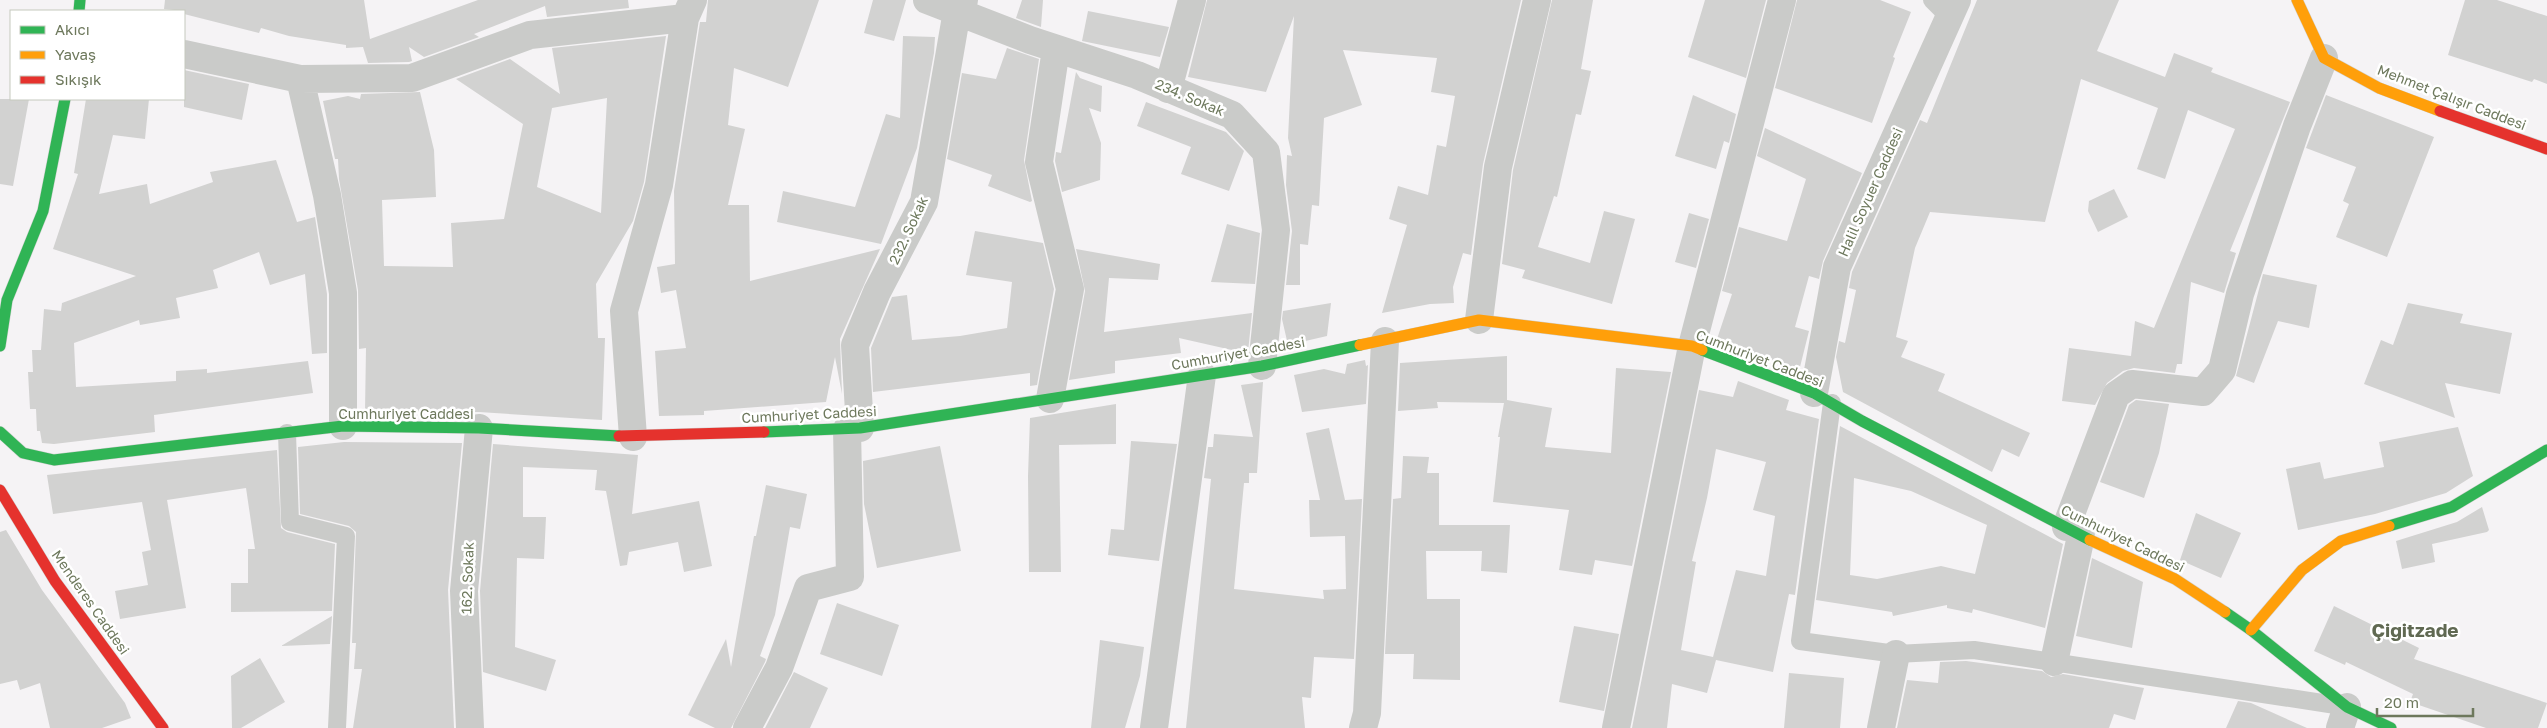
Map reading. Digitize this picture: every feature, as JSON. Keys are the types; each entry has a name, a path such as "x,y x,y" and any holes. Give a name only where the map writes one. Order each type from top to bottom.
{"main road":[{"path":"2297,0 2324,58"},
{"name":"Mehmet Çalışır Caddesi","path":"2324,58 2379,88 2489,130 2547,148"},
{"path":"0,346 2,302 43,211 65,100"},
{"name":"Cumhuriyet Caddesi","path":"0,432 14,448 31,458 54,460 343,426 479,428 633,437 854,428 1262,366 1478,320 1692,346 1823,398 1862,421 2074,532 2175,579 2251,630 2344,717 2391,728"},
{"path":"2251,630 2302,570 2341,541 2452,507 2547,450"},
{"name":"Menderes Caddesi","path":"0,490 55,581 163,728"}],"street":[{"name":"234. Sokak","path":"926,0 960,5 1056,49 1136,75 1232,115 1266,152 1276,230 1262,366"},
{"path":"1168,88 1192,0"},
{"path":"1478,320 1498,167 1537,0"},
{"path":"1616,728 1692,346 1782,0"},
{"name":"232. Sokak","path":"747,728 779,668 808,588 850,577 855,345 877,292 924,202 960,5"},
{"name":"Halil Soyuer Caddesi","path":"1823,398 1837,267 1946,5"},
{"path":"185,54 300,79 412,78 530,35 689,9 659,185 624,311 633,437"},
{"path":"1050,399 1070,289 1039,162 1056,49"},
{"path":"2054,662 2074,532 2116,395 2132,384 2203,392 2222,370 2240,294 2297,126 2324,58"},
{"path":"300,79 327,195 343,293 343,426"},
{"path":"1363,728 1367,713 1385,341"},
{"path":"1154,728 1202,375"},
{"name":"162. Sokak","path":"470,728 464,591 479,428"},
{"path":"1881,728 1896,654"}],"lane":[{"path":"1823,398 1800,640 1896,654 1974,650 2054,662 2344,717"},
{"path":"287,433 290,522 346,536 338,728"}],"building":[{"path":"165,0 364,0 370,39 478,0 628,0 629,8 547,17 545,6 474,34 479,37 424,57 409,47 412,61 409,62 368,63 363,47 346,48 346,45 289,36 261,28 259,33 185,14 185,10 164,9"},
{"path":"708,0 819,0 788,87 734,68 728,125 745,129 728,205 749,205 750,281 880,249 840,339 842,394 835,357 826,402 704,411 704,415 659,416 655,351 686,348 676,290 661,293 657,267 675,264 674,191 700,22 706,22"},
{"path":"873,0 906,0 894,41 864,33"},
{"path":"1022,0 1043,0 1041,27 1016,18"},
{"path":"1207,0 1521,0 1483,164 1471,255 1463,253 1453,287 1454,303 1430,304 1382,313 1407,225 1389,219 1398,186 1428,195 1437,145 1446,147 1455,96 1431,92 1437,58 1343,50 1362,105 1324,118 1319,206 1312,205 1308,245 1300,244 1300,285 1286,285 1292,231 1286,185 1287,155 1292,156 1288,138 1294,16 1266,92 1188,77"},
{"path":"1552,0 1593,0 1581,69 1591,71 1581,115 1576,114 1557,197 1554,196 1538,247 1590,263 1604,211 1635,219 1612,304 1522,278 1525,270 1502,264 1513,170"},
{"path":"1705,0 1766,0 1746,78 1688,57"},
{"path":"1797,0 1880,0 1911,12 1893,57 1895,58 1872,123 1775,88"},
{"path":"1977,0 2119,0 2097,51 2165,77 2174,53 2213,68 2211,72 2290,102 2230,251 2236,253 2224,293 2191,282 2182,364 2177,364 2175,373 2134,368 2123,371 2107,383 2095,405 2062,401 2069,348 2131,356 2135,321 2154,328 2235,129 2188,110 2165,179 2137,169 2158,108 2081,79 2045,222 1930,212 1915,248 1896,337 1908,341 1901,357 1945,374 1938,391 2030,433 2019,457 2002,449 1992,472 1843,392 1836,357 1839,341 1845,343 1856,290 1849,288 1852,272 1920,120 1927,123"},
{"path":"2465,0 2497,0 2547,16 2547,84 2534,79 2532,82 2448,55"},
{"path":"1088,11 1169,27 1160,57 1082,41"},
{"path":"666,36 644,182 633,221 596,284 598,338 605,338 602,420 479,412 365,411 366,348 359,349 358,290 339,179 338,159 335,159 323,101 348,96 360,99 361,94 420,92 434,150 436,197 382,200 384,266 453,267 451,223 504,219 523,124 456,79 510,59 560,94 552,48","holes":["607,98 601,213 537,187 552,108"]},
{"path":"903,36 935,37 934,53 917,148 881,244 777,222 783,191 855,207 886,114 900,118"},
{"path":"1007,48 1039,59 1024,160 1032,201 1030,202 988,186 992,175 947,159 962,73 996,79"},
{"path":"185,70 249,84 242,120 184,107"},
{"path":"1076,72 1080,78 1102,86 1101,112 1089,108 1101,143 1100,180 1062,192 1055,161 1056,152 1061,153"},
{"path":"1693,95 1736,114 1729,143 1724,141 1716,169 1675,156"},
{"path":"2326,95 2434,137 2387,257 2336,237 2349,204 2343,201 2356,167 2306,148"},
{"path":"0,99 29,100 13,186 0,184"},
{"path":"86,100 149,100 145,139 113,135 99,194 147,184 150,204 213,182 210,172 276,160 297,222 315,217 327,294 327,353 312,354 305,274 270,285 259,252 213,270 218,288 176,298 180,318 140,325 139,320 74,343 76,387 176,381 176,371 207,369 207,373 308,361 313,393 154,415 155,432 54,444 42,443 40,431 37,431 36,409 30,409 28,372 33,372 32,350 41,350 44,309 61,311 62,303 136,276 53,249 78,174 74,173"},
{"path":"1146,102 1226,132 1244,151 1229,191 1181,174 1191,147 1137,126"},
{"path":"1765,128 1862,173 1823,261 1819,279 1809,276 1795,327 1809,331 1799,371 1717,339 1732,294 1722,291 1739,227 1787,241 1806,179 1757,156"},
{"path":"2114,189 2128,217 2098,232 2088,211 2089,201"},
{"path":"1689,213 1709,219 1696,268 1675,262"},
{"path":"1227,224 1260,233 1255,284 1211,282"},
{"path":"975,231 1043,243 1054,289 1037,385 1030,386 1030,373 873,392 871,348 892,297 907,295 912,340 960,336 1007,328 1012,282 966,275"},
{"path":"1076,249 1160,264 1158,280 1109,278 1104,332 1252,313 1248,352 1233,355 1232,350 1179,338 1181,353 1115,361 1115,373 1069,380 1085,291"},
{"path":"2263,274 2317,285 2309,328 2278,321 2254,383 2236,376"},
{"path":"1331,303 1327,336 1288,345 1282,319 1283,311"},
{"path":"2408,303 2463,314 2460,323 2512,333 2500,394 2445,383 2455,418 2364,384 2381,340 2393,345"},
{"path":"1507,356 1507,400 1552,408 1545,447 1611,453 1616,368 1671,372 1632,566 1595,560 1592,575 1559,570 1569,510 1493,502 1500,437 1498,437 1504,403 1437,402 1438,408 1398,411 1400,363"},
{"path":"1365,360 1366,366 1368,365 1366,404 1302,412 1294,375 1324,369 1345,374 1347,364"},
{"path":"1738,381 1789,400 1786,410 1819,419 1795,595 1789,594 1773,672 1716,660 1707,693 1672,684 1667,728 1632,728 1699,390 1733,397","holes":["1716,449 1766,462 1753,510 1775,516 1766,576 1736,570 1713,657 1681,650 1696,562 1692,561"]},
{"path":"1263,382 1257,473 1249,473 1249,483 1244,483 1234,589 1324,599 1323,590 1346,589 1345,536 1310,537 1309,500 1320,500 1306,433 1329,428 1345,500 1362,499 1354,659 1314,657 1311,698 1302,697 1305,728 1186,728 1211,479 1204,478 1208,447 1213,447 1214,434 1253,437 1241,385"},
{"path":"2136,400 2169,404 2159,453 2144,498 2100,482 2129,405"},
{"path":"1116,404 1116,444 1059,445 1061,572 1029,572 1028,476 1030,418"},
{"path":"1840,426 2063,544 2045,628 1973,609 1972,613 1947,608 1947,605 1893,616 1892,612 1816,600","holes":["1854,478 1911,491 1987,525 1975,574 1941,566 1877,579 1850,575"]},
{"path":"2458,427 2473,476 2446,493 2375,514 2298,530 2286,469 2320,462 2324,479 2384,467 2379,442"},
{"path":"1131,441 1177,444 1159,561 1108,555 1111,529 1124,530"},
{"path":"344,442 462,443 448,590 454,728 353,728 362,669 354,669 356,643 352,643 356,532 349,526 300,514 298,447"},
{"path":"493,444 638,455 632,514 699,501 712,566 684,572 678,542 629,552 627,565 620,566 606,491 595,490 597,470 523,467 523,517 546,517 544,559 517,558 515,647 556,660 546,691 483,672 480,591"},
{"path":"940,446 961,551 877,568 864,504 863,461"},
{"path":"277,450 281,528 287,532 335,544 332,611 231,612 231,583 248,583 248,549 255,549 246,488 167,500 186,608 120,619 115,591 148,585 142,552 151,550 142,502 53,514 47,475"},
{"path":"1403,456 1429,457 1427,473 1439,473 1439,525 1510,525 1507,573 1481,571 1482,551 1426,551 1427,599 1460,599 1460,680 1413,679 1414,654 1385,654 1393,499 1401,498"},
{"path":"766,485 807,494 800,529 790,527 775,615 760,656 766,659 765,662 731,728 715,728 688,715 726,639 731,667 754,536 756,536"},
{"path":"2482,507 2489,530 2487,532 2432,544 2435,562 2402,569 2396,541 2457,522"},
{"path":"2196,513 2241,533 2221,578 2180,560"},
{"path":"6,530 42,590 125,703 131,718 102,728 50,728 40,683 20,690 17,680 0,684 0,532"},
{"path":"2092,558 2143,582 2132,648 2076,636"},
{"path":"837,603 899,625 882,676 820,654"},
{"path":"2334,606 2419,648 2414,659 2547,703 2538,728 2486,728 2410,702 2413,694 2346,662 2345,665 2314,651"},
{"path":"332,616 330,644 281,646"},
{"path":"1574,626 1619,634 1604,711 1559,702"},
{"path":"1100,640 1144,647 1140,676 1125,728 1091,728"},
{"path":"260,658 285,702 241,728 232,728 231,676"},
{"path":"1966,661 2042,671 2051,677 2063,674 2144,688 2135,720 2114,714 2109,728 1897,728 1907,680 1938,683 1940,662"},
{"path":"794,672 828,688 810,728 765,728"},
{"path":"1789,673 1844,678 1840,728 1784,728"},
{"path":"2238,701 2251,703 2307,728 2226,728"}],"traffic: fast":[{"path":"79,10 80,0"},
{"path":"0,346 7,300 43,211 65,100"},
{"path":"764,432 860,428 1262,366 1360,345"},
{"path":"1702,350 1814,393 1862,421 2090,540"},
{"path":"0,432 23,453 54,460 343,426 479,428 619,436"},
{"path":"2389,526 2452,507 2547,450"},
{"path":"2225,612 2251,630 2347,707 2391,728"}],"traffic: slow":[{"path":"2297,0 2324,58 2379,88 2440,111"},
{"path":"1360,345 1479,320 1692,346 1702,350"},
{"path":"2251,630 2302,570 2341,541 2389,526"},
{"path":"2090,540 2175,579 2225,612"}],"traffic: jam":[{"path":"2440,111 2547,149"},
{"path":"619,436 764,432"},
{"path":"0,490 55,581 163,728"}],"district":[{"name":"Çiğitzade","path":"2415,629"}]}
